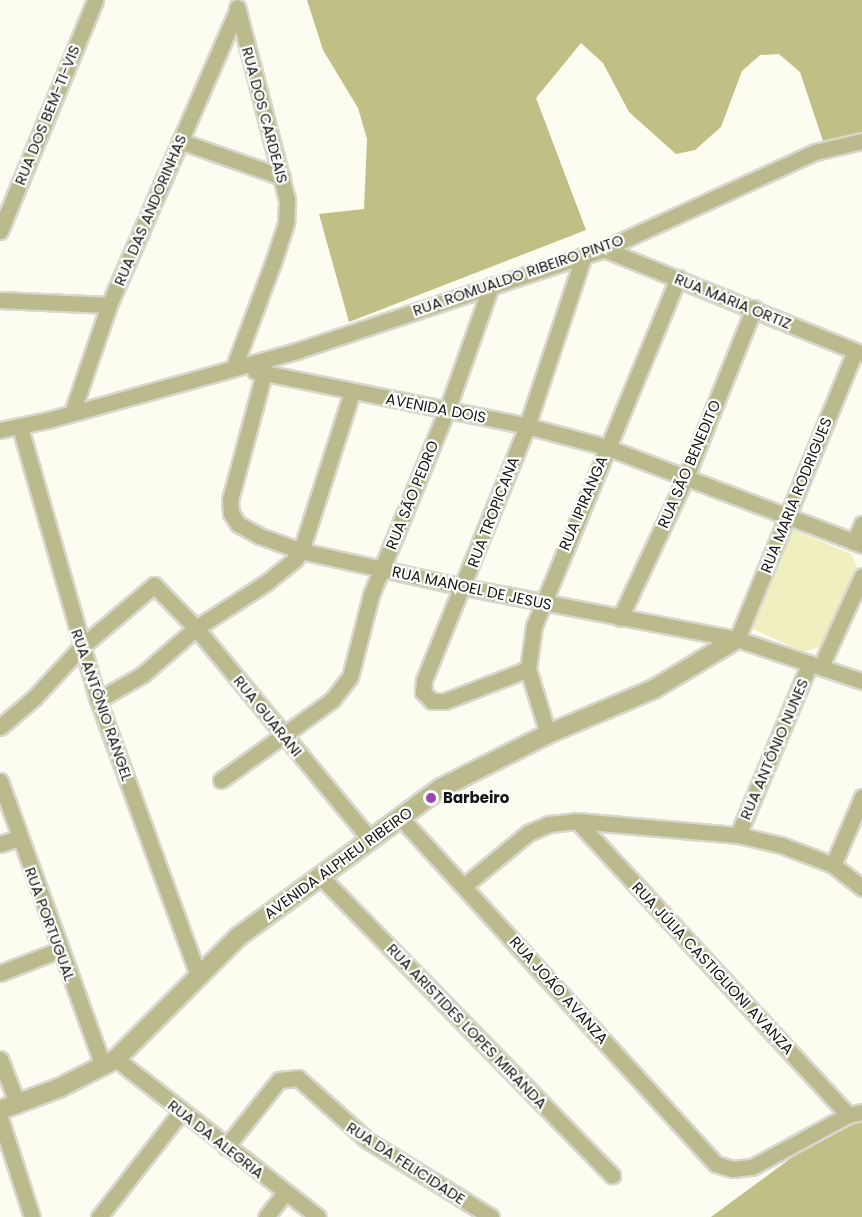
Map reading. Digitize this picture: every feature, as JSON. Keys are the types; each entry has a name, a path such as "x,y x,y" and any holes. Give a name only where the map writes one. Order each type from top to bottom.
{"street":[{"name":"RUA DOS BEM-TI-VIS","path":"0,231 95,0"},
{"name":"RUA DAS ANDORINHAS","path":"72,413 109,305 236,5"},
{"name":"RUA DOS CARDEAIS","path":"234,367 286,222 282,177 236,5"},
{"path":"180,141 282,177"},
{"name":"RUA ROMUALDO RIBEIRO PINTO","path":"234,367 296,351 604,249 815,152 862,141"},
{"name":"RUA MARIA ORTIZ","path":"604,249 754,308 859,353"},
{"name":"RUA TROPICANA","path":"528,669 445,701 426,699 424,680 464,587 527,426 584,255"},
{"name":"RUA IPIRANGA","path":"548,734 528,669 541,602 678,278"},
{"name":"RUA SÃO PEDRO","path":"221,780 284,737 345,687 382,569 447,410 490,286"},
{"path":"0,300 109,305"},
{"name":"RUA SÃO BENEDITO","path":"620,618 686,477 754,308"},
{"name":"RUA MARIA RODRIGUES","path":"737,639 787,516 859,353"},
{"name":"AVENIDA DOIS","path":"0,430 20,428 234,367 527,426 606,447 858,543"},
{"name":"RUA MANOEL DE JESUS","path":"264,373 232,491 231,513 238,524 260,537 301,551 464,587 737,639 862,681"},
{"path":"98,700 142,675 196,628 267,582 301,551 352,392"},
{"name":"RUA ANTÔNIO RANGEL","path":"20,428 98,700 199,977"},
{"path":"858,543 862,524"},
{"path":"816,665 862,576"},
{"name":"RUA GUARANI","path":"81,647 148,587 158,586 196,628 370,839"},
{"name":"AVENIDA ALPHEU RIBEIRO","path":"0,1110 18,1105 110,1062 238,937 400,817 470,771 548,734 654,689 737,639"},
{"path":"0,727 34,698 81,647"},
{"name":"RUA ANTÔNIO NUNES","path":"738,836 816,665"},
{"name":"RUA PORTUGUAL","path":"0,781 3,799 59,950 110,1062"},
{"path":"832,865 862,797"},
{"name":"RUA JOÃO AVANZA","path":"400,817 465,885 716,1164 732,1170 752,1167 855,1113"},
{"path":"465,885 528,833 549,825 577,821 738,836 782,845 832,865 862,888"},
{"name":"RUA JÚLIA CASTIGLIONI AVANZA","path":"577,821 855,1113"},
{"path":"0,844 19,838"},
{"name":"RUA ARISTIDES LOPES MIRANDA","path":"321,877 612,1175"},
{"path":"0,973 59,950"},
{"path":"0,1059 18,1105"},
{"name":"RUA DA ALEGRIA","path":"110,1062 181,1112 284,1194 318,1217"},
{"name":"RUA DA FELICIDADE","path":"226,1147 279,1080 298,1078 367,1140 491,1217"},
{"path":"99,1217 181,1112"},
{"path":"0,1118 32,1217"},
{"path":"266,1217 284,1194"}],"green space":[{"path":"789,528 851,554 857,567 823,646 803,652 749,627"}],"shaded area":[{"path":"307,0 862,0 862,142 823,141 800,72 779,54 760,55 742,71 721,127 695,150 676,154 629,112 603,63 581,43 536,98 586,230 349,322 319,214 364,209 367,139 358,108 323,50"},
{"path":"862,1118 862,1217 711,1217 802,1150"}],"place":[{"name":"Barbeiro","path":"431,798"}]}
